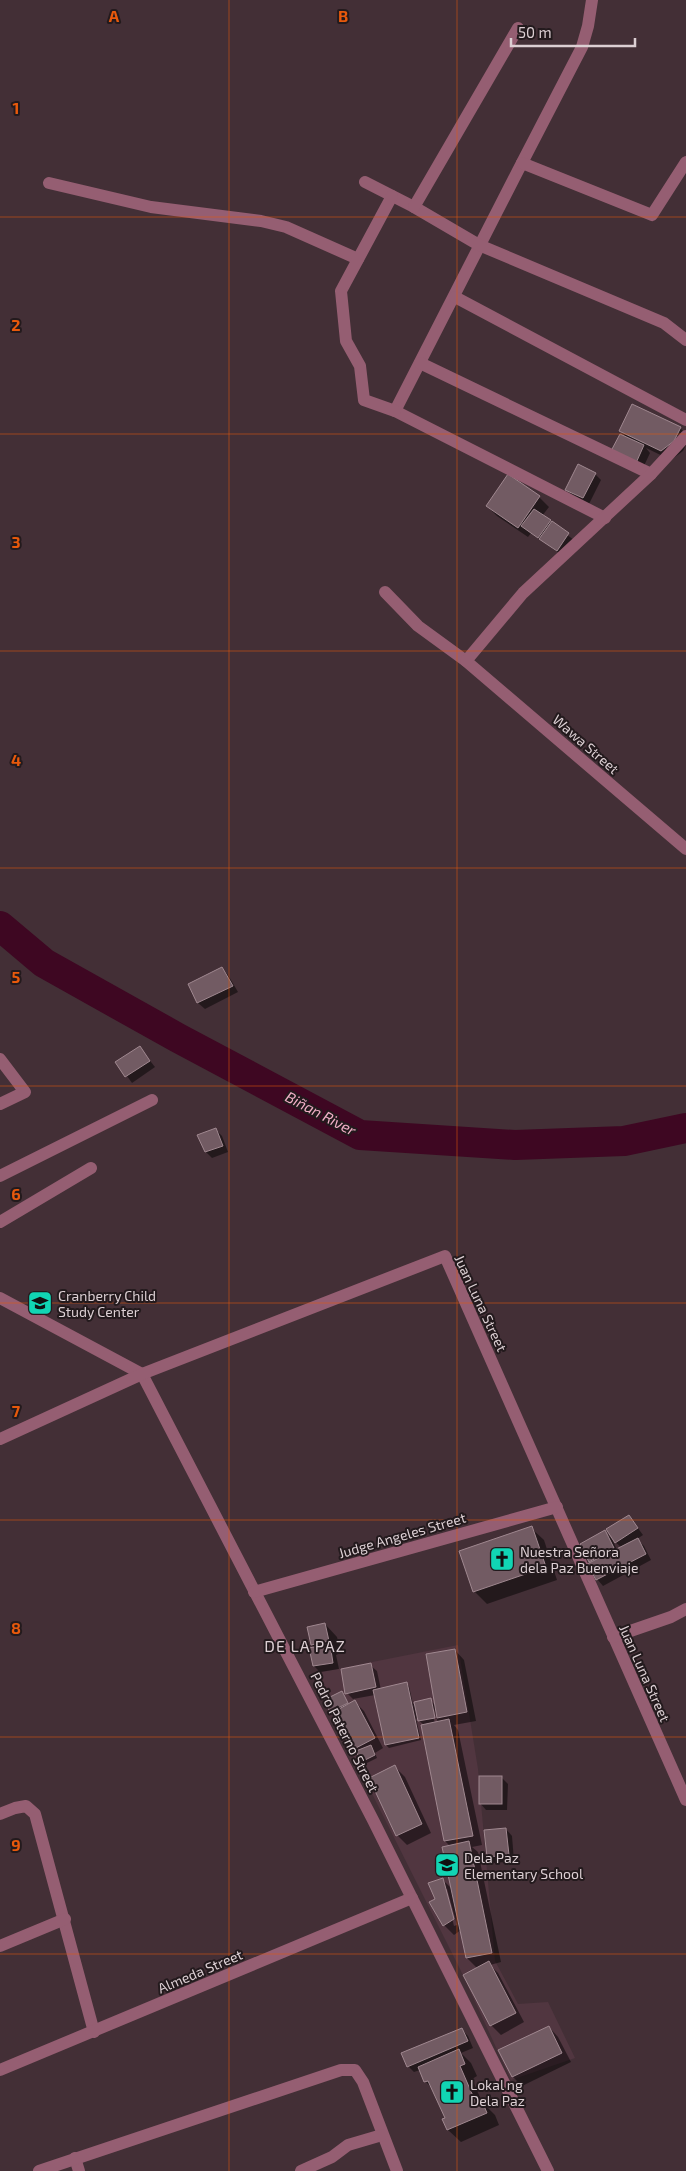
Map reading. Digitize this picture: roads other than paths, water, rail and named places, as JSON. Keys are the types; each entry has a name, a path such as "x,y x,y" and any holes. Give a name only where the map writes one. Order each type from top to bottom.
{"street":[{"path":"395,411 582,46 588,26 592,0"},
{"path":"414,206 518,28"},
{"path":"522,163 652,215 682,178 686,162"},
{"path":"365,182 414,206 479,244 664,323 686,340"},
{"path":"49,183 151,207 261,221 278,225 358,259"},
{"path":"392,196 341,291 346,341 360,366 364,400 395,411 605,518"},
{"path":"455,297 686,420"},
{"path":"420,363 651,474"},
{"path":"466,661 523,593 651,474 686,436"},
{"name":"Wawa Street","path":"385,592 418,626 466,661 686,850"},
{"path":"0,1060 25,1092 0,1104"},
{"path":"0,1176 152,1100"},
{"path":"0,1222 91,1168"},
{"name":"Juan Luna Street","path":"0,1439 142,1374 445,1256 686,1800"},
{"path":"1,1299 142,1374"},
{"name":"Pedro Paterno Street","path":"142,1374 254,1592 310,1695 548,2171"},
{"name":"Judge Angeles Street","path":"254,1592 557,1507"},
{"path":"613,1637 671,1617 686,1609"},
{"path":"0,1814 14,1808 26,1806 35,1814 65,1919 94,2032"},
{"name":"Almeda Street","path":"0,2070 412,1898"},
{"path":"0,1946 65,1919"},
{"path":"39,2171 77,2165 342,2070 355,2070 363,2082 397,2171"},
{"path":"301,2171 332,2157 348,2145 382,2135"}],"waterway":[{"name":"Biñan River","path":"0,926 44,963 178,1038 360,1135 515,1145 624,1141 686,1128"}],"place":[{"name":"Cranberry Child Study Center","path":"40,1303"},
{"name":"Nuestra Señora dela Paz Buenviaje","path":"502,1559"},
{"name":"Dela Paz Elementary School","path":"447,1865"},
{"name":"Lokal ng Dela Paz","path":"452,2092"}],"district":[{"name":"DE LA PAZ","path":"305,1645"}]}
